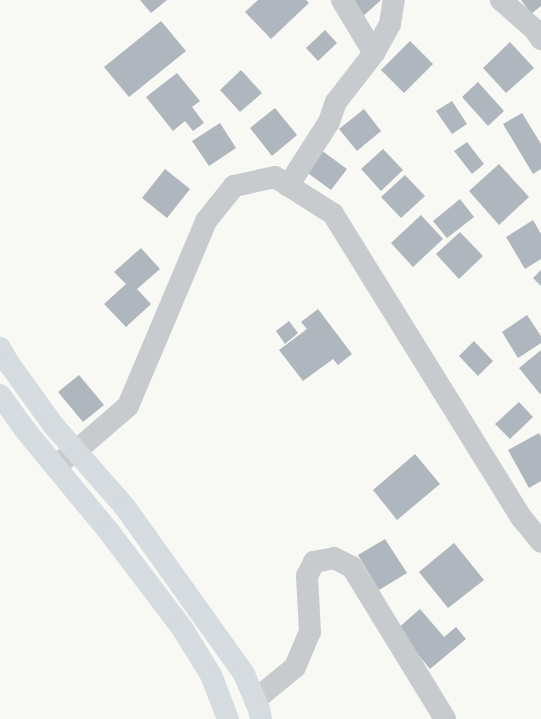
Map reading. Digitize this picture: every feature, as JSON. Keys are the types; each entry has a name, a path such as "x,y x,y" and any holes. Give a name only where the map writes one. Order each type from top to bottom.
{"main road":[{"path":"0,348 10,365 45,414 124,507 244,674 258,710"},
{"path":"0,394 26,431 110,533 182,628 211,675 228,719"}],"street":[{"path":"342,0 374,53"},
{"path":"288,186 329,122 336,102 374,53 390,24 394,0"},
{"path":"501,0 535,30 541,39"},
{"path":"55,466 76,452 128,406 206,220 234,186 275,177 333,214 521,517 541,542"},
{"path":"258,710 295,667 310,632 307,576 314,562 334,558 352,567 444,719"}],"building":[{"path":"140,0 167,0 151,13"},
{"path":"258,0 306,0 309,3 271,39 245,12"},
{"path":"346,0 381,0 362,17"},
{"path":"521,0 541,0 541,6 531,14"},
{"path":"161,21 186,51 129,97 104,67"},
{"path":"325,30 337,43 318,61 306,48"},
{"path":"410,41 433,64 404,93 381,70"},
{"path":"510,42 534,68 506,93 483,68"},
{"path":"241,70 262,93 240,112 220,90"},
{"path":"177,73 200,101 192,107 204,123 193,131 185,121 173,131 146,97"},
{"path":"478,82 504,111 488,126 462,97"},
{"path":"452,101 467,124 452,134 436,111"},
{"path":"275,108 297,135 272,156 250,128"},
{"path":"364,109 381,131 357,151 339,129"},
{"path":"522,113 541,144 541,169 533,174 503,124"},
{"path":"220,123 236,148 209,166 192,141"},
{"path":"467,142 484,164 472,174 454,151"},
{"path":"383,149 403,170 381,191 361,169"},
{"path":"321,150 347,169 331,190 305,171"},
{"path":"499,164 529,197 499,225 469,191"},
{"path":"165,169 190,189 167,218 142,198"},
{"path":"405,175 425,196 401,218 381,197"},
{"path":"460,199 474,217 447,238 433,221"},
{"path":"421,215 443,239 413,267 391,243"},
{"path":"533,220 541,234 541,259 525,269 506,237"},
{"path":"460,232 483,256 459,279 436,254"},
{"path":"141,248 160,269 137,289 151,304 126,327 104,304 126,284 114,272"},
{"path":"541,270 541,286 533,278"},
{"path":"318,309 352,354 338,365 333,359 303,381 279,350 307,329 301,322"},
{"path":"527,315 541,336 541,343 518,358 502,332"},
{"path":"289,321 298,333 285,344 276,331"},
{"path":"474,341 493,361 478,376 459,356"},
{"path":"541,350 541,393 540,394 519,368"},
{"path":"79,375 104,405 83,422 58,392"},
{"path":"519,402 533,417 510,439 495,424"},
{"path":"539,433 541,437 541,481 529,488 508,450"},
{"path":"415,454 440,484 397,520 373,490"},
{"path":"385,539 407,573 379,590 358,555"},
{"path":"454,543 484,580 448,608 419,572"},
{"path":"420,609 444,637 456,627 466,639 430,669 397,629"}]}
